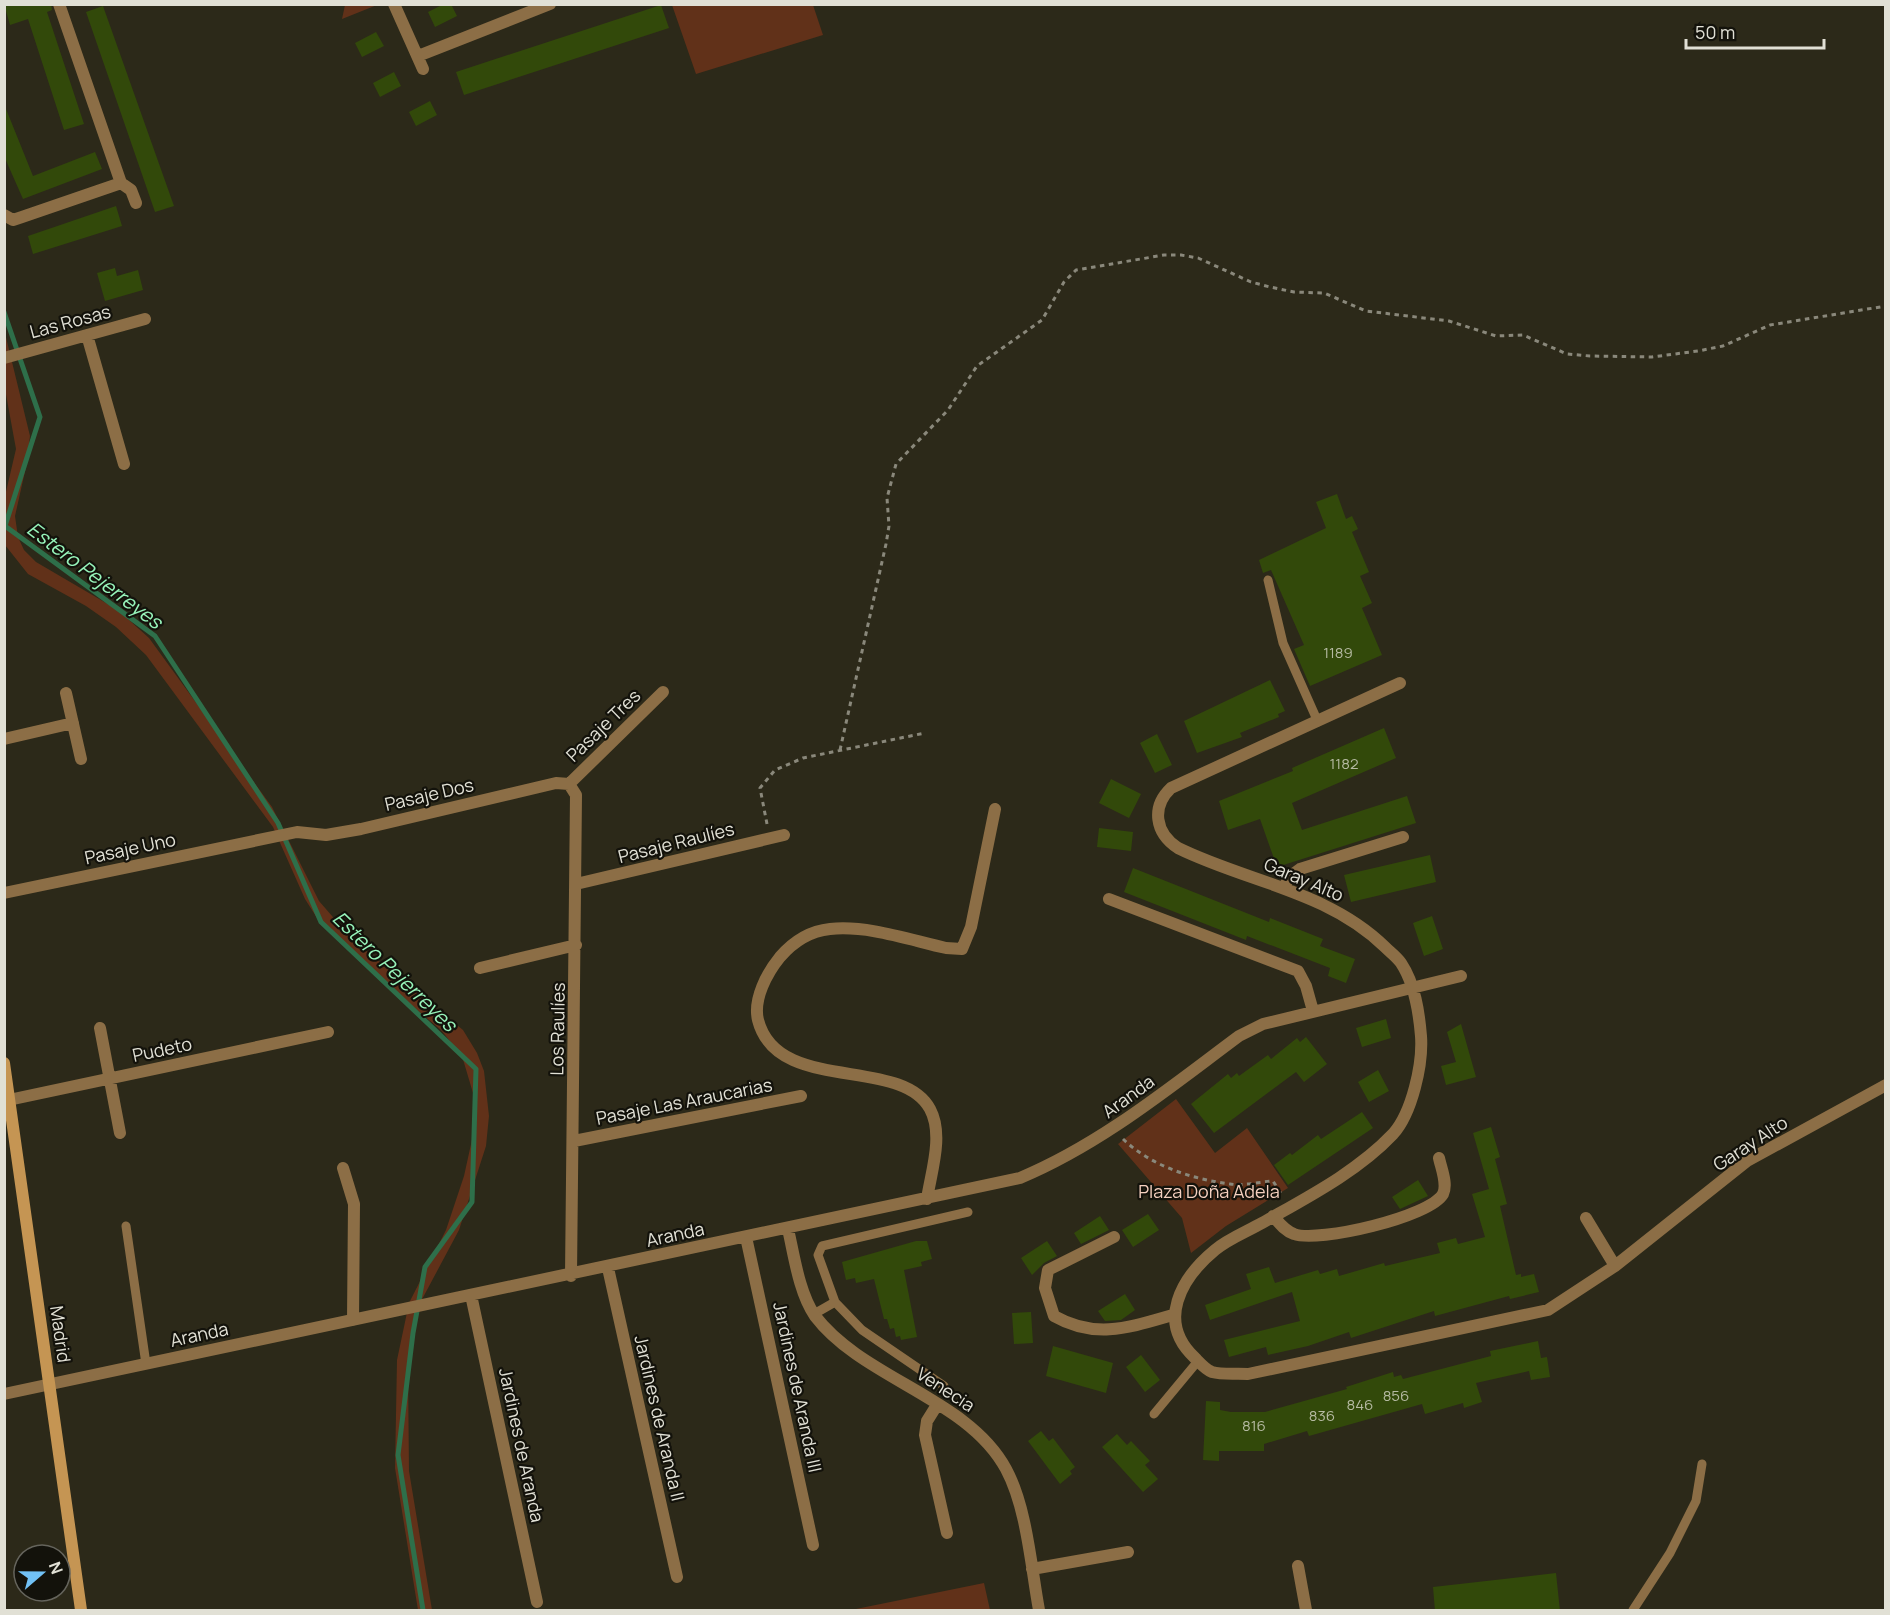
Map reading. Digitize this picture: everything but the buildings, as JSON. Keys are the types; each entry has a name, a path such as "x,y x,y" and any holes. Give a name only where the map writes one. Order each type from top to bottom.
{"street":[{"path":"59,4 120,183 131,190 136,203"},
{"path":"394,4 423,69"},
{"path":"417,56 550,4"},
{"path":"4,215 13,220 120,183"},
{"name":"Las Rosas","path":"4,358 145,319"},
{"path":"87,335 124,464"},
{"name":"Garay Alto","path":"1400,683 1171,788 1158,805 1158,821 1169,842 1188,853 1284,888 1339,912 1373,935 1401,962 1413,989 1420,1018 1422,1052 1413,1095 1394,1133 1363,1161 1215,1249 1193,1272 1176,1301 1173,1315 1177,1331 1189,1352 1210,1372 1248,1374 1548,1310 1615,1266 1747,1161 1886,1084"},
{"name":"Pasaje Tres","path":"569,784 663,692"},
{"path":"66,693 81,759"},
{"path":"4,739 73,723"},
{"name":"Pasaje Dos","path":"263,839 297,832 326,835 361,829 556,783 569,784"},
{"name":"Los Raulíes","path":"569,784 576,795 571,1276"},
{"path":"927,1199 937,1135 930,1110 917,1094 900,1086 788,1059 772,1047 761,1030 757,1000 779,958 793,944 809,934 827,929 849,928 946,948 962,949 970,927 995,809"},
{"name":"Pasaje Raulíes","path":"576,884 784,835"},
{"path":"1284,888 1289,877 1300,869 1403,837"},
{"name":"Pasaje Uno","path":"4,893 263,839"},
{"path":"1109,899 1298,971 1303,977 1313,1011"},
{"path":"480,968 576,945"},
{"name":"Aranda","path":"4,1394 435,1302 571,1276 1020,1178 1077,1152 1114,1129 1239,1036 1263,1024 1461,976"},
{"path":"100,1028 120,1133"},
{"name":"Pudeto","path":"7,1100 328,1032"},
{"name":"Madrid","path":"4,1063 7,1100 81,1611"},
{"name":"Pasaje Las Araucarias","path":"574,1141 801,1096"},
{"path":"1273,1216 1286,1231 1304,1236 1341,1232 1412,1215 1427,1208 1443,1194 1445,1187 1439,1158"},
{"path":"343,1168 354,1204 353,1320"},
{"path":"1586,1218 1615,1266"},
{"name":"Venecia","path":"788,1229 803,1287 814,1314 847,1346 976,1429 1006,1469 1018,1498 1039,1611"},
{"name":"Jardines de Aranda III","path":"746,1237 813,1545"},
{"path":"1114,1237 1048,1270 1045,1288 1054,1316 1071,1323 1108,1331 1173,1315"},
{"name":"Jardines de Aranda II","path":"608,1268 677,1577"},
{"name":"Jardines de Aranda","path":"471,1295 537,1602"},
{"path":"937,1406 927,1421 925,1435 947,1533"},
{"path":"1032,1569 1128,1552"},
{"path":"1298,1566 1306,1611"}],"lane":[{"path":"1268,580 1283,643 1318,722"},
{"path":"944,1386 862,1330 835,1302 818,1256 822,1246 968,1212"},
{"path":"126,1226 146,1364"},
{"path":"814,1314 835,1302"},
{"path":"1154,1414 1198,1361"},
{"path":"1633,1611 1670,1553 1696,1501 1702,1464"}],"path":[{"path":"840,750 886,544 889,526 888,498 896,464 948,410 977,366 1042,320 1064,282 1076,270 1164,255 1181,255 1198,258 1251,282 1294,292 1324,293 1353,308 1449,321 1496,336 1523,335 1567,354 1590,356 1652,357 1698,351 1723,346 1770,325 1886,306"},
{"path":"770,837 760,788 775,770 803,758 925,733"},
{"path":"1114,1129 1138,1154 1173,1171 1232,1184 1273,1182"}],"green space":[{"path":"345,4 377,5 342,19"},
{"path":"672,5 813,5 823,35 696,74"},
{"path":"4,329 30,436 15,516 18,537 24,550 36,562 118,610 149,638 272,807 319,901 352,939 463,1030 477,1053 484,1071 489,1116 486,1146 459,1230 419,1305 413,1328 408,1370 409,1471 432,1610 418,1610 395,1468 397,1360 409,1303 446,1230 464,1176 473,1135 473,1093 462,1056 441,1030 370,971 317,918 305,899 273,827 146,655 116,627 86,606 28,574 5,545 5,496 16,449 5,389"},
{"name":"Plaza Doña Adela","path":"1176,1099 1215,1153 1247,1128 1288,1188 1226,1226 1191,1253 1182,1218 1118,1144"},
{"path":"984,1583 990,1610 851,1610"}],"waterway":[{"name":"Estero Pejerreyes","path":"4,312 40,417 5,526 155,636 278,823 321,922 476,1069 472,1202 425,1267 413,1333 398,1455 423,1610"}]}
